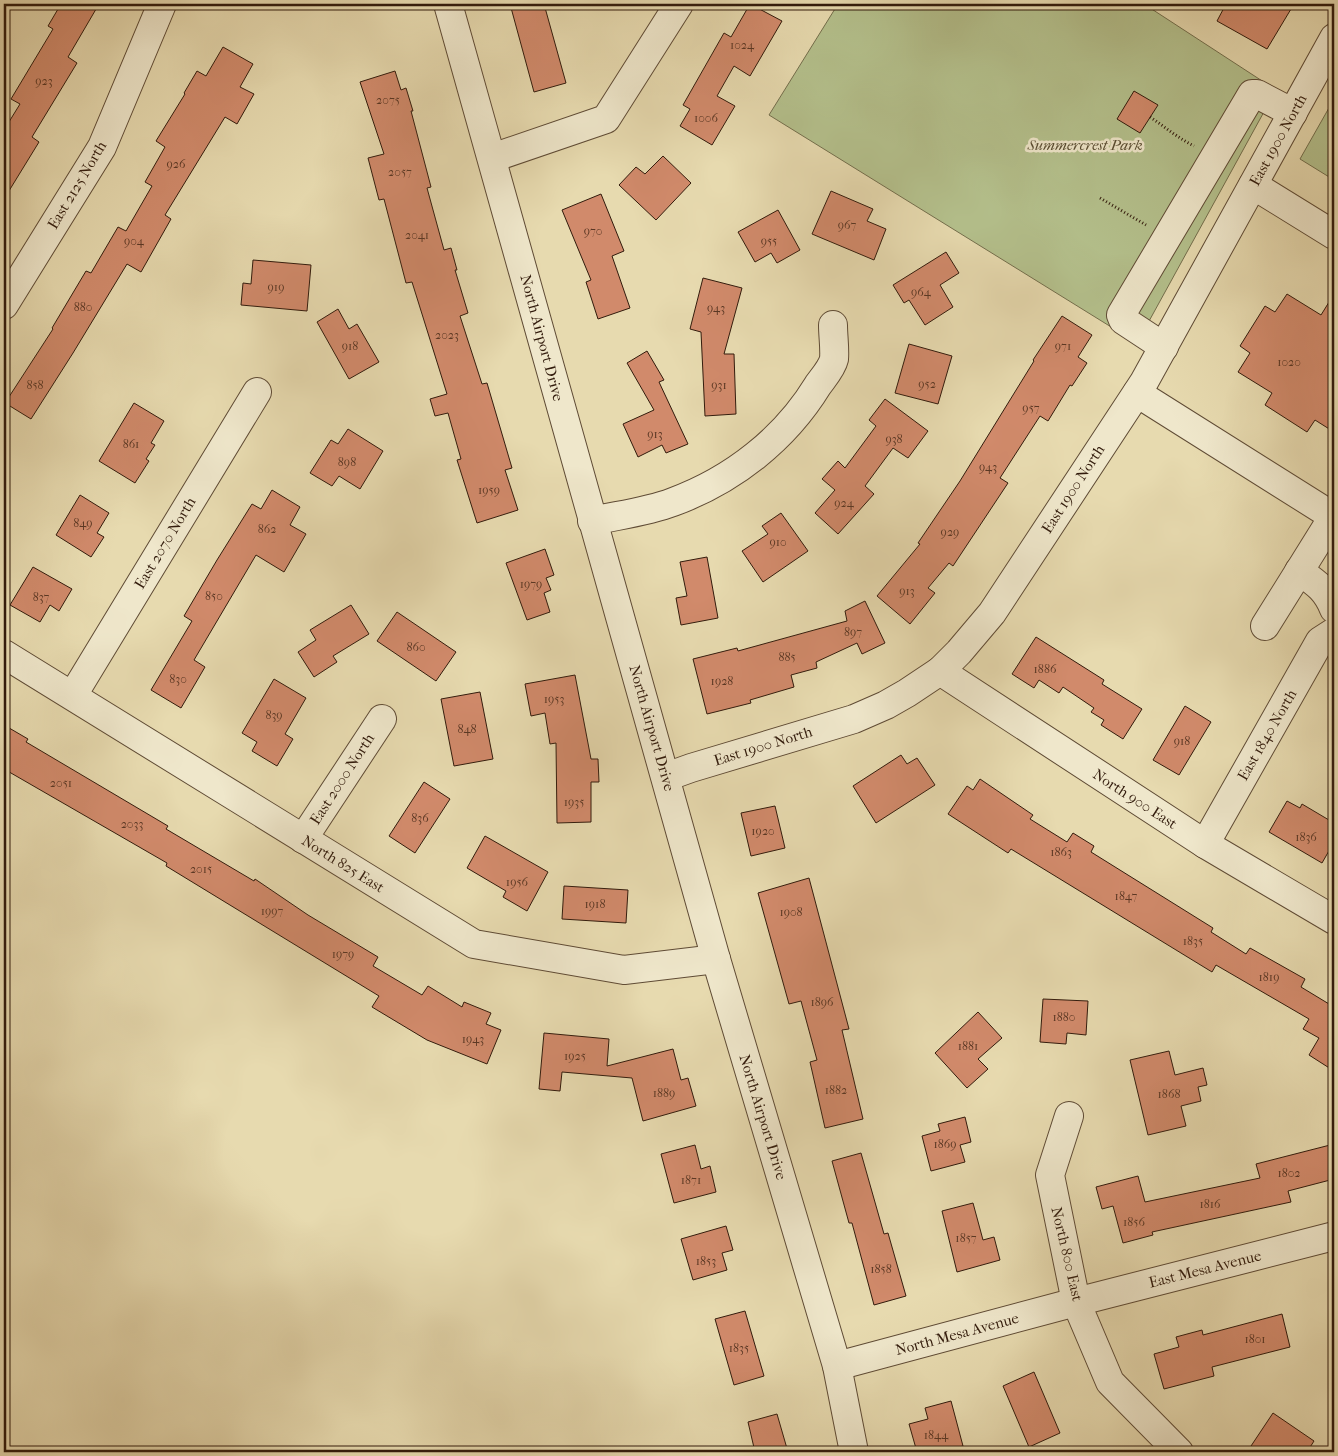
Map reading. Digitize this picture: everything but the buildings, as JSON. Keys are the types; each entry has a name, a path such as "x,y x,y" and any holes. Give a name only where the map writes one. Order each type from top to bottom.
{"street":[{"name":"East 2125 North","path":"4,304 102,147 162,4"},
{"name":"North Airport Drive","path":"448,4 716,959 837,1366 854,1452"},
{"path":"492,158 606,119 678,4"},
{"name":"East 1900 North","path":"666,777 854,719 886,705 940,671 959,652 992,613 1137,393 1334,38"},
{"path":"1164,347 1123,320 1121,315 1252,94 1257,94 1293,113"},
{"path":"1253,184 1334,235"},
{"path":"592,521 646,511 673,502 716,483 740,468 768,446 809,400 834,361 832,325"},
{"name":"East 2070 North","path":"73,695 257,392"},
{"path":"1137,393 1334,517 1265,626"},
{"path":"1299,571 1321,587 1329,597 1334,609"},
{"name":"East 1840 North","path":"1205,844 1320,641 1334,632"},
{"name":"North 825 East","path":"4,654 474,944 624,970 716,959"},
{"name":"North 900 East","path":"940,671 1205,844 1334,920"},
{"name":"East 2000 North","path":"303,839 382,719"},
{"name":"North 800 East","path":"1069,1116 1050,1176 1076,1302 1110,1382 1178,1452"},
{"name":"East Mesa Avenue","path":"1076,1302 1334,1236"},
{"name":"North Mesa Avenue","path":"837,1366 1076,1302"}],"path":[{"path":"1150,117 1180,139 1199,149"},
{"path":"1100,198 1153,229"}],"green space":[{"name":"Summercrest Park","path":"838,4 1144,4 1276,90 1137,343 769,115"},
{"path":"1334,99 1334,180 1300,159"}]}
